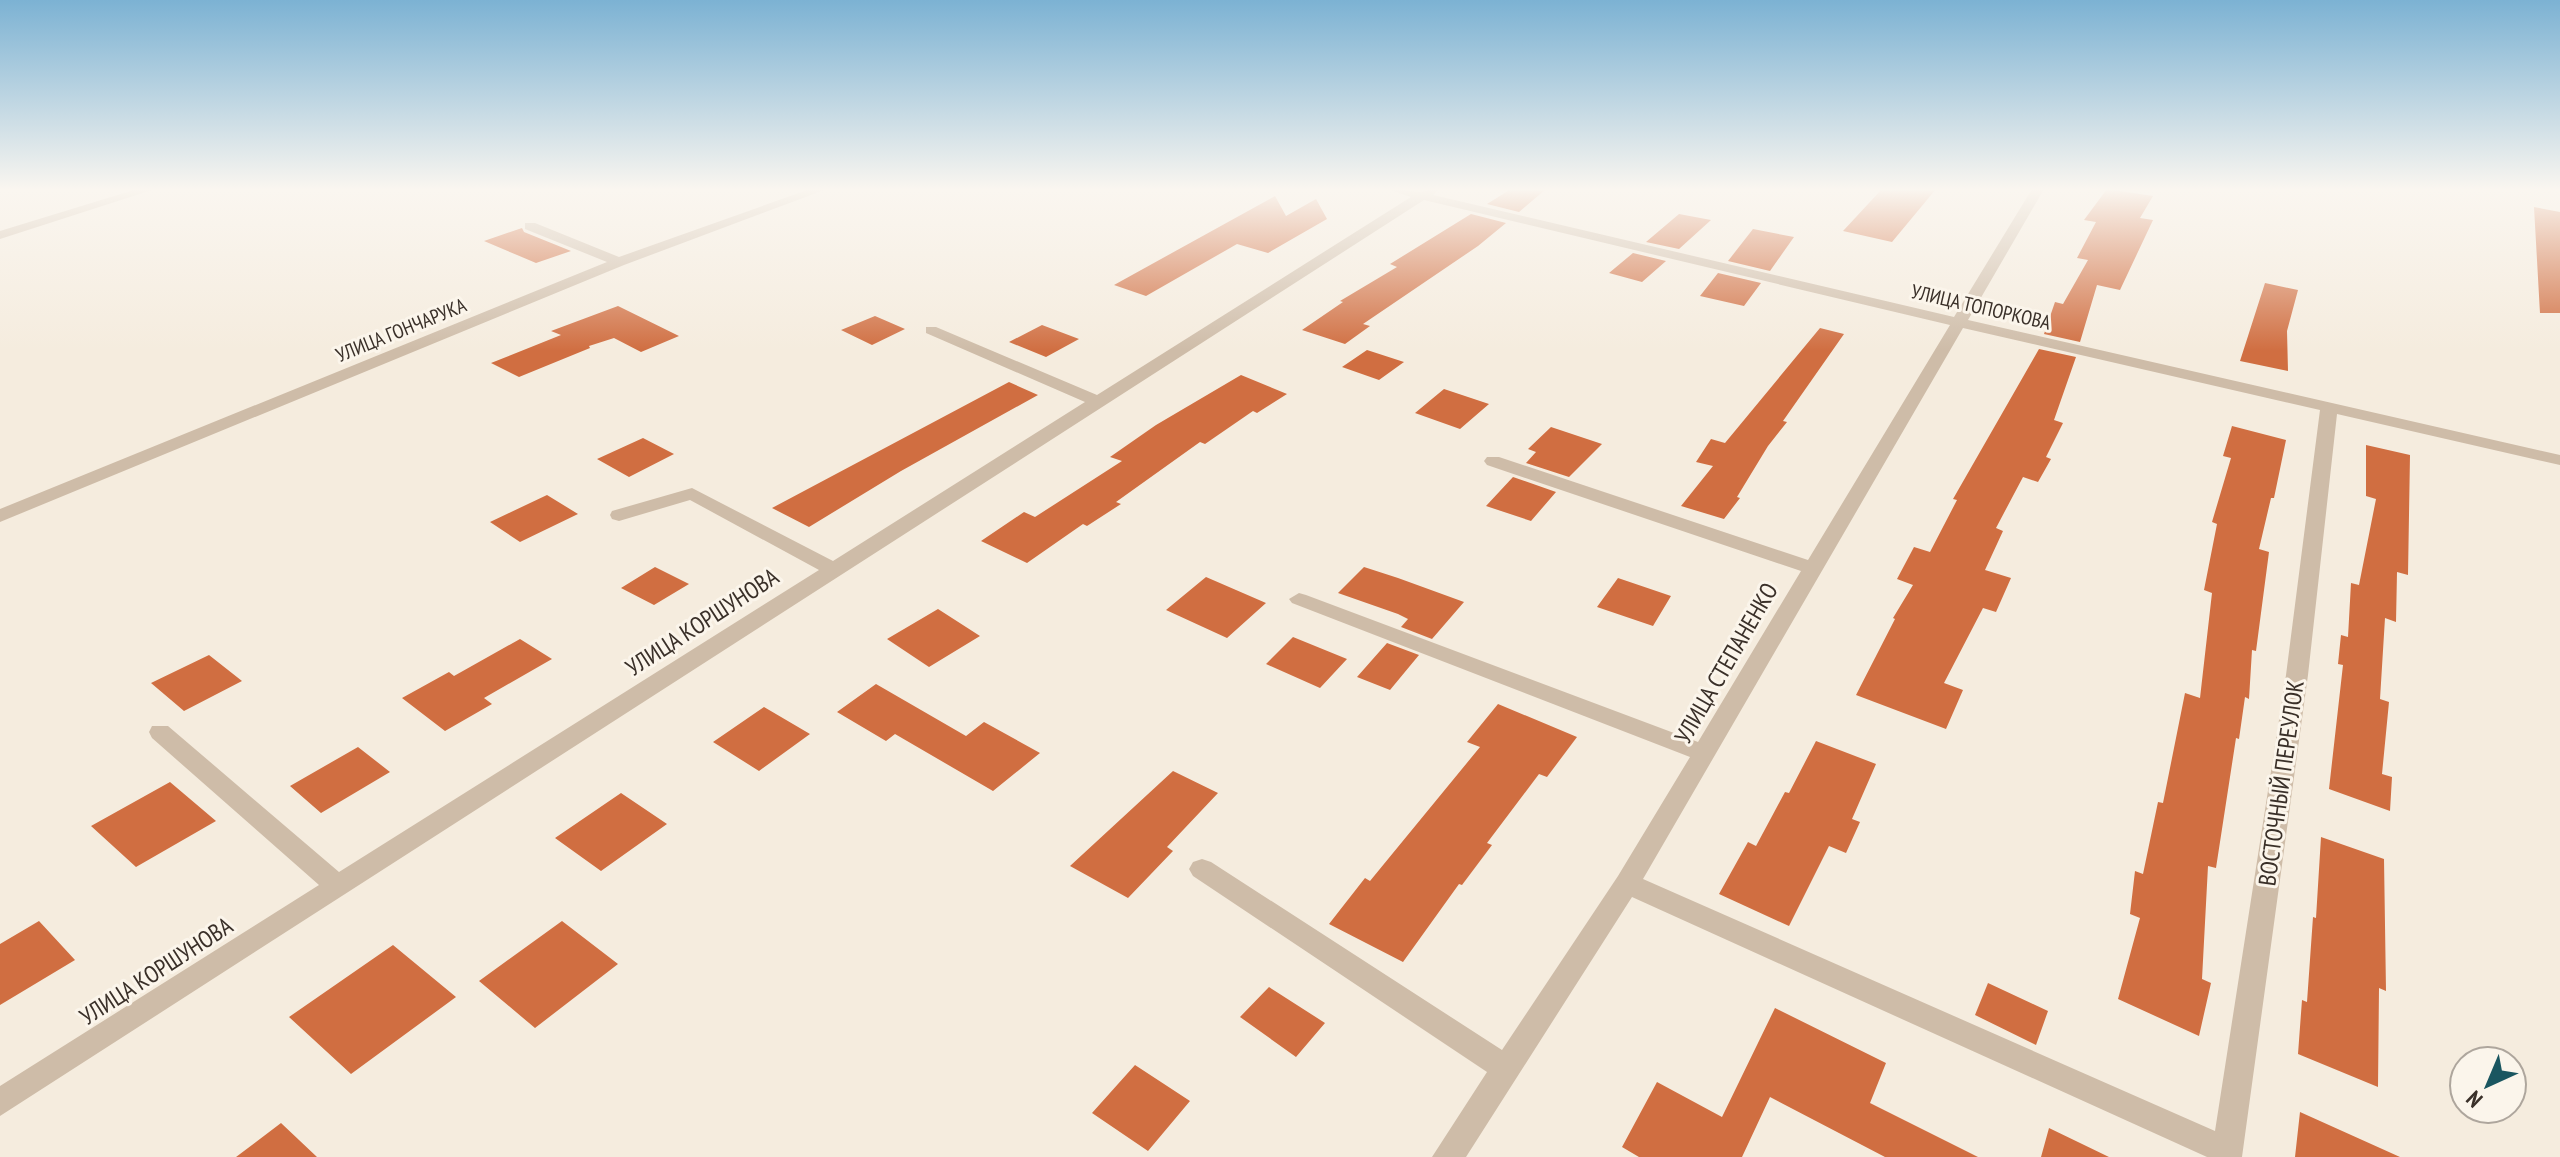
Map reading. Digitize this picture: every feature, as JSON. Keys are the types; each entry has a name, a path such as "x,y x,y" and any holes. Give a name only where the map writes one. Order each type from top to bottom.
{"street":[{"path":"572,243 619,262"},
{"name":"УЛИЦА ГОНЧАРУКА","path":"0,516 672,243"},
{"name":"УЛИЦА КОРШУНОВА","path":"0,1102 1346,243"},
{"name":"УЛИЦА ТОПОРКОВА","path":"1634,243 1959,323 2560,460"},
{"name":"УЛИЦА СТЕПАНЕНКО","path":"1448,1157 1627,883 2006,243"},
{"path":"931,330 1096,401"},
{"name":"ВОСТОЧНЫЙ ПЕРЕУЛОК","path":"2227,1154 2297,675 2329,408"},
{"path":"1493,461 1811,568"},
{"path":"619,515 692,494 832,569"},
{"path":"1299,599 1703,753"},
{"path":"160,732 338,886"},
{"path":"1202,869 1506,1068"},
{"path":"1627,883 2227,1154"}],"building":[{"path":"489,243 551,243 571,251 536,263"},
{"path":"1190,243 1285,243 1268,253 1237,244 1146,296 1114,285"},
{"path":"1424,243 1482,243 1363,324 1370,326 1345,344 1302,330 1343,302 1340,301 1397,267 1390,264"},
{"path":"1651,243 1686,243 1679,249"},
{"path":"1742,243 1790,243 1770,271 1728,261"},
{"path":"2085,243 2142,243 2120,290 2097,285 2080,342 2044,334 2055,302 2063,304 2088,260 2077,258"},
{"path":"2536,243 2560,243 2560,313 2540,313"},
{"path":"1633,253 1666,261 1642,282 1609,273"},
{"path":"1718,273 1761,283 1744,306 1700,296"},
{"path":"2265,283 2298,290 2287,331 2288,371 2240,361"},
{"path":"618,306 679,336 641,352 614,338 519,377 491,363 561,335 551,331"},
{"path":"875,316 905,329 872,345 841,330"},
{"path":"1042,325 1079,339 1046,357 1009,342"},
{"path":"1820,328 1844,334 1783,421 1787,422 1768,446 1737,497 1740,498 1724,519 1681,506 1713,466 1696,462 1711,439 1725,443"},
{"path":"2039,349 2076,357 2054,420 2063,423 2046,457 2051,459 2038,482 2023,477 1996,528 2003,531 1985,570 2011,578 1996,612 1983,608 1944,683 1963,690 1946,729 1856,695 1893,618 1913,585 1897,579 1914,547 1930,552 1957,500 1953,499"},
{"path":"1367,350 1404,362 1379,380 1342,367"},
{"path":"1241,375 1287,394 1257,413 1253,411 1205,444 1200,442 1116,502 1121,504 1087,526 1083,524 1027,563 981,541 1024,512 1035,517 1122,461 1110,457 1156,425"},
{"path":"1009,382 1038,395 901,471 809,527 772,508"},
{"path":"1444,389 1489,404 1460,429 1415,413"},
{"path":"2232,426 2286,440 2259,549 2269,552 2256,651 2252,650 2249,699 2245,697 2239,739 2236,738 2216,868 2208,866 2202,979 2211,983 2199,1036 2118,999 2140,918 2130,914 2135,871 2143,874 2158,802 2163,803 2185,693 2200,698 2212,593 2204,590 2217,524 2212,522 2231,458 2223,456"},
{"path":"1551,427 1602,444 1569,477 1526,463 1536,452 1528,449"},
{"path":"643,438 674,454 629,477 597,459"},
{"path":"2366,445 2410,455 2408,575 2397,572 2396,622 2385,618 2380,699 2389,702 2382,774 2392,777 2390,811 2329,789 2343,665 2338,664 2341,635 2348,637 2351,583 2359,585 2376,499 2366,496"},
{"path":"1513,477 1556,492 1531,521 1486,506"},
{"path":"547,495 578,514 520,542 490,522"},
{"path":"655,567 689,584 654,605 621,588"},
{"path":"1364,567 1464,602 1432,639 1401,627 1408,619 1398,614 1338,593"},
{"path":"1206,577 1266,603 1227,638 1166,610"},
{"path":"1618,578 1671,596 1653,626 1597,607"},
{"path":"938,609 980,636 929,667 887,639"},
{"path":"1293,637 1347,659 1320,688 1266,664"},
{"path":"520,639 552,659 484,698 492,704 445,731 402,698 449,672 454,676"},
{"path":"1387,643 1419,655 1390,690 1357,677"},
{"path":"209,655 242,681 184,711 151,683"},
{"path":"876,684 966,736 984,722 1040,753 993,791 895,734 886,741 837,712"},
{"path":"1498,704 1577,737 1547,777 1539,774 1487,843 1492,845 1462,885 1459,884 1403,962 1329,924 1365,878 1370,881 1480,747 1467,742"},
{"path":"764,707 810,734 759,771 713,742"},
{"path":"1816,741 1876,764 1852,819 1860,822 1846,853 1829,846 1789,926 1719,894 1748,842 1756,846"},
{"path":"358,747 390,772 321,813 290,786"},
{"path":"1173,771 1218,793 1167,847 1173,851 1128,898 1070,866"},
{"path":"170,782 216,821 136,867 91,826"},
{"path":"621,793 667,824 601,871 555,838"},
{"path":"2321,837 2384,859 2386,991 2379,988 2378,1087 2298,1054 2302,1000 2307,1002 2313,917 2316,918"},
{"path":"39,921 75,960 0,1005 0,944"},
{"path":"562,921 618,964 535,1028 479,981"},
{"path":"393,945 456,997 351,1074 289,1017"},
{"path":"1988,983 2048,1011 2036,1045 1975,1015"},
{"path":"1269,987 1325,1023 1296,1057 1240,1017"},
{"path":"1775,1008 1886,1063 1870,1103 1978,1157 1885,1157 1770,1097 1742,1157 1639,1157 1622,1147 1657,1082 1722,1117"},
{"path":"1135,1065 1190,1101 1148,1151 1092,1113"},
{"path":"2300,1112 2400,1157 2295,1157"},
{"path":"281,1123 317,1157 236,1157"},
{"path":"2049,1128 2109,1157 2041,1157"}]}
